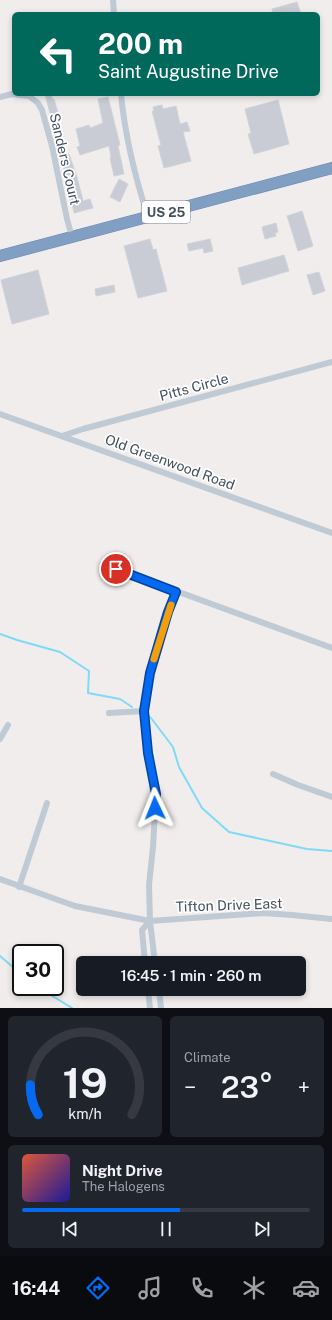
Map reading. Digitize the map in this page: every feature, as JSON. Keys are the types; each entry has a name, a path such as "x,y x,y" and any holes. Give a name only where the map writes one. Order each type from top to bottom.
{"highway":[{"name":"US 25","path":"0,256 332,168"}],"street":[{"path":"113,0 114,12"},
{"name":"Sanders Court","path":"0,97 12,94"},
{"name":"Sanders Court","path":"29,96 38,103 42,110 57,167 72,237"},
{"path":"120,96 130,155 148,217"},
{"name":"Pitts Circle","path":"62,436 90,427 332,362"},
{"name":"Old Greenwood Road","path":"0,414 332,533"},
{"path":"116,569 332,648"},
{"path":"154,956 150,921 149,885 156,794 148,753 144,711 150,673 168,612 176,592"},
{"path":"109,713 144,711"},
{"path":"0,739 8,726"},
{"path":"273,774 298,786 332,798"},
{"path":"19,886 47,804"},
{"name":"Tifton Drive East","path":"0,879 75,906 150,921 263,913 332,919"},
{"path":"144,956 142,930 150,921"},
{"path":"149,996 150,1008"},
{"path":"160,996 161,1008"}],"building":[{"path":"297,2 300,12 273,12 272,9"},
{"path":"46,96 52,96 52,99 54,99 60,119 52,121"},
{"path":"108,97 120,145 118,146 124,174 114,176 109,146 80,155 77,147 80,146 76,129 89,125 90,128 103,123 98,99"},
{"path":"278,100 289,144 254,154 248,134 251,133 245,109"},
{"path":"162,105 163,109 176,106 180,124 187,122 190,131 183,132 191,161 164,168 158,146 161,145 152,111 154,111 153,107"},
{"path":"69,154 83,201 90,199 93,208 74,213 66,175 60,157"},
{"path":"119,179 128,184 120,202 110,197"},
{"path":"302,211 313,246 298,251 287,216"},
{"path":"276,223 278,232 275,233 276,236 265,239 262,227"},
{"path":"150,239 153,250 156,249 167,291 138,298 124,246"},
{"path":"210,239 213,251 204,253 203,248 189,251 187,244"},
{"path":"284,255 289,271 242,285 238,268"},
{"path":"38,270 49,314 12,324 1,280"},
{"path":"319,272 325,291 313,295 307,275"},
{"path":"114,285 115,292 96,296 95,289"}],"waterway":[{"path":"0,634 60,652 89,671 88,693 120,699 132,707"},
{"path":"148,716 173,747 179,767 202,808 229,832 307,849 332,851"},
{"path":"0,956 12,966"},
{"path":"53,996 72,1008"}],"slow traffic":[{"path":"154,659 171,605"}],"route":[{"path":"116,569 176,592 168,612 150,673 144,711 148,753 156,794 155,808"}]}
